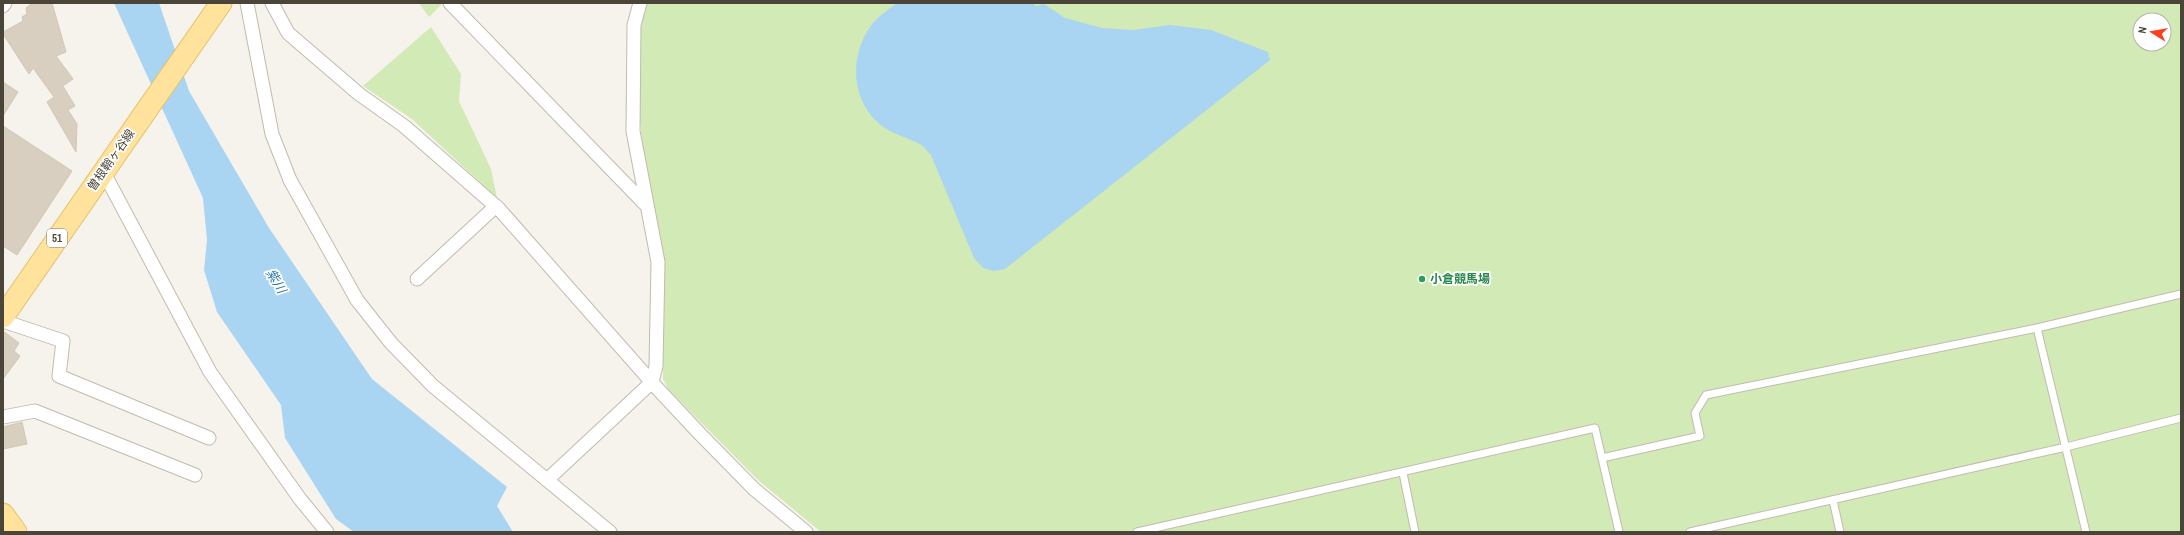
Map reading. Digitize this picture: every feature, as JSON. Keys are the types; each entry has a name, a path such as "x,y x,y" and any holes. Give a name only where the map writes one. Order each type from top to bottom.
{"main road":[{"name":"曽根鞘ヶ谷線","path":"3,317 221,3"},
{"path":"3,514 16,532"}],"street":[{"path":"247,3 272,134 290,180 357,300 391,343 433,386 610,532"},
{"path":"272,3 288,33 359,94 404,126 496,206 652,382 754,489 806,532"},
{"path":"547,480 652,382 656,366 658,262 645,204 633,131 632,92 634,25 640,3"},
{"path":"452,4 645,204"},
{"path":"108,165 210,372 300,498 328,532"},
{"path":"417,278 496,206"},
{"path":"3,321 63,341 59,376 209,438"},
{"path":"3,417 35,411 195,475"}],"lane":[{"path":"1602,458 1700,436 1695,412 1706,395 2037,328 2181,294"},
{"path":"2037,328 2086,532"},
{"path":"1690,532 2066,447 2181,418"},
{"path":"1137,532 1403,473 1595,428 1619,532"},
{"path":"1403,473 1415,532"},
{"path":"1833,500 1840,532"}],"green space":[{"path":"419,3 441,3 442,4 429,17"},
{"name":"小倉競馬場","path":"646,3 2181,3 2181,532 821,532 758,480 669,390 663,379 663,295 652,203 642,142 638,97 639,29"},
{"path":"431,27 461,74 459,101 491,169 497,198 412,119 363,86"}],"water":[{"name":"紫川","path":"114,3 159,3 189,91 269,228 372,379 507,487 497,506 513,532 354,532 336,519 285,438 281,405 217,312 204,270 207,240 203,198"},
{"path":"897,3 1033,3 1036,6 1044,4 1065,18 1102,28 1133,30 1170,25 1211,30 1268,52 1270,60 1005,269 994,271 983,268 974,258 931,155 920,144 882,126 864,105 859,92 856,79 856,66 863,39 875,20"}],"building":[{"path":"32,3 52,3 66,52 56,56 73,79 63,86 75,106 68,110 77,124 76,152 47,102 54,97 33,68 29,74 3,34 3,32 23,21 22,17 27,14 26,8"},
{"path":"3,82 18,92 3,116"},
{"path":"3,126 72,171 17,255 3,246"},
{"path":"3,331 19,343 14,351 20,356 3,379"},
{"path":"22,422 27,444 3,449 3,427"}],"place":[{"name":"小倉競馬場","path":"1422,279"}]}
